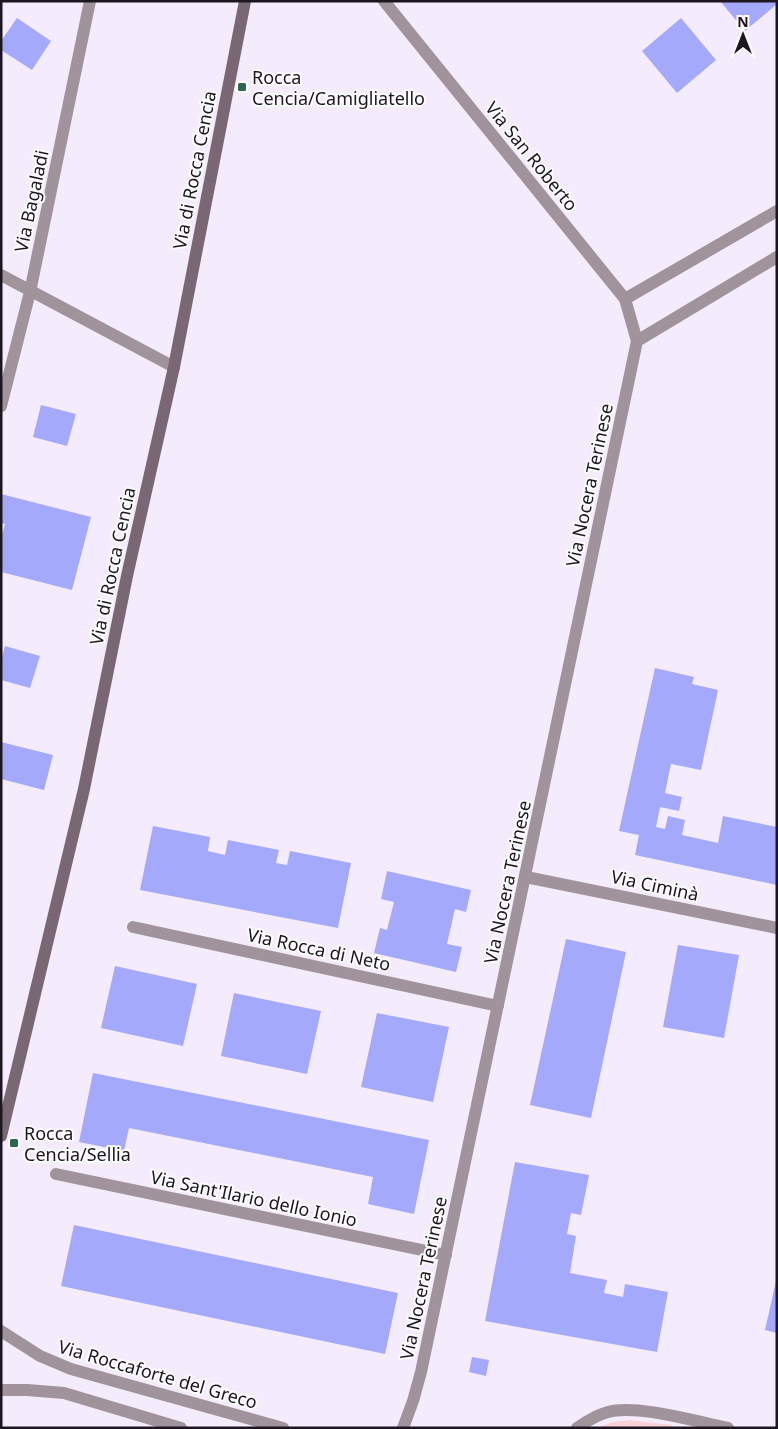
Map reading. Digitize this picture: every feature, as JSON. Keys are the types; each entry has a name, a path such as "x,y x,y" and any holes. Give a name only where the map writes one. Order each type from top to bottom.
{"main road":[{"name":"Via di Rocca Cencia","path":"1,1136 84,789 127,576 174,367 245,1"}],"street":[{"name":"Via Bagaladi","path":"1,406 30,292 90,1"},
{"name":"Via San Roberto","path":"384,1 625,299 637,341"},
{"path":"625,299 777,211"},
{"path":"637,341 777,257"},
{"path":"1,275 174,367"},
{"name":"Via Nocera Terinese","path":"403,1428 417,1388 446,1255 637,341"},
{"name":"Via Ciminà","path":"526,877 777,928"},
{"name":"Via Rocca di Neto","path":"133,927 498,1006"},
{"name":"Via Sant'Ilario dello Ionio","path":"56,1174 446,1255"},
{"name":"Via Roccaforte del Greco","path":"1,1331 40,1356 71,1369 283,1428"},
{"path":"1,1390 64,1393 181,1428"},
{"path":"577,1428 600,1414 626,1409 646,1411 728,1428"}],"shaded area":[{"path":"629,1420 672,1425 672,1428 599,1428 612,1422"}],"building":[{"path":"720,1 777,1 777,4 745,31"},
{"path":"17,18 51,41 32,70 1,50 1,41"},
{"path":"681,18 716,60 677,93 642,51"},
{"path":"41,405 76,414 67,446 33,437"},
{"path":"1,494 91,517 72,590 1,572 1,539 5,524 1,523"},
{"path":"5,646 40,656 30,688 1,680 1,661"},
{"path":"655,668 694,677 692,684 718,690 701,770 671,764 665,793 682,797 679,811 660,807 656,827 665,829 668,816 685,820 682,835 718,843 723,816 777,827 777,885 635,855 639,835 619,831"},
{"path":"1,742 53,755 44,790 1,779"},
{"path":"153,826 210,837 208,851 225,855 228,840 279,850 276,863 287,865 290,851 351,863 338,928 140,890"},
{"path":"387,871 471,890 466,912 455,909 447,944 462,947 456,972 374,953 380,928 387,930 394,902 381,899"},
{"path":"566,939 626,952 591,1118 530,1105"},
{"path":"678,945 739,955 724,1038 663,1027"},
{"path":"115,966 197,984 183,1046 101,1028"},
{"path":"234,993 321,1011 307,1074 221,1056"},
{"path":"377,1013 449,1027 433,1102 361,1087"},
{"path":"93,1073 429,1140 414,1214 368,1204 373,1177 129,1128 124,1151 79,1142"},
{"path":"515,1162 589,1175 581,1215 571,1213 567,1234 576,1236 570,1273 607,1280 604,1293 623,1297 625,1284 668,1292 657,1352 485,1321"},
{"path":"74,1225 398,1293 385,1354 61,1286"},
{"path":"777,1281 777,1333 765,1330"},
{"path":"472,1357 489,1360 486,1376 469,1372"}],"place":[{"name":"Rocca Cencia/Camigliatello","path":"242,87"},
{"name":"Rocca Cencia/Sellia","path":"14,1143"}]}
